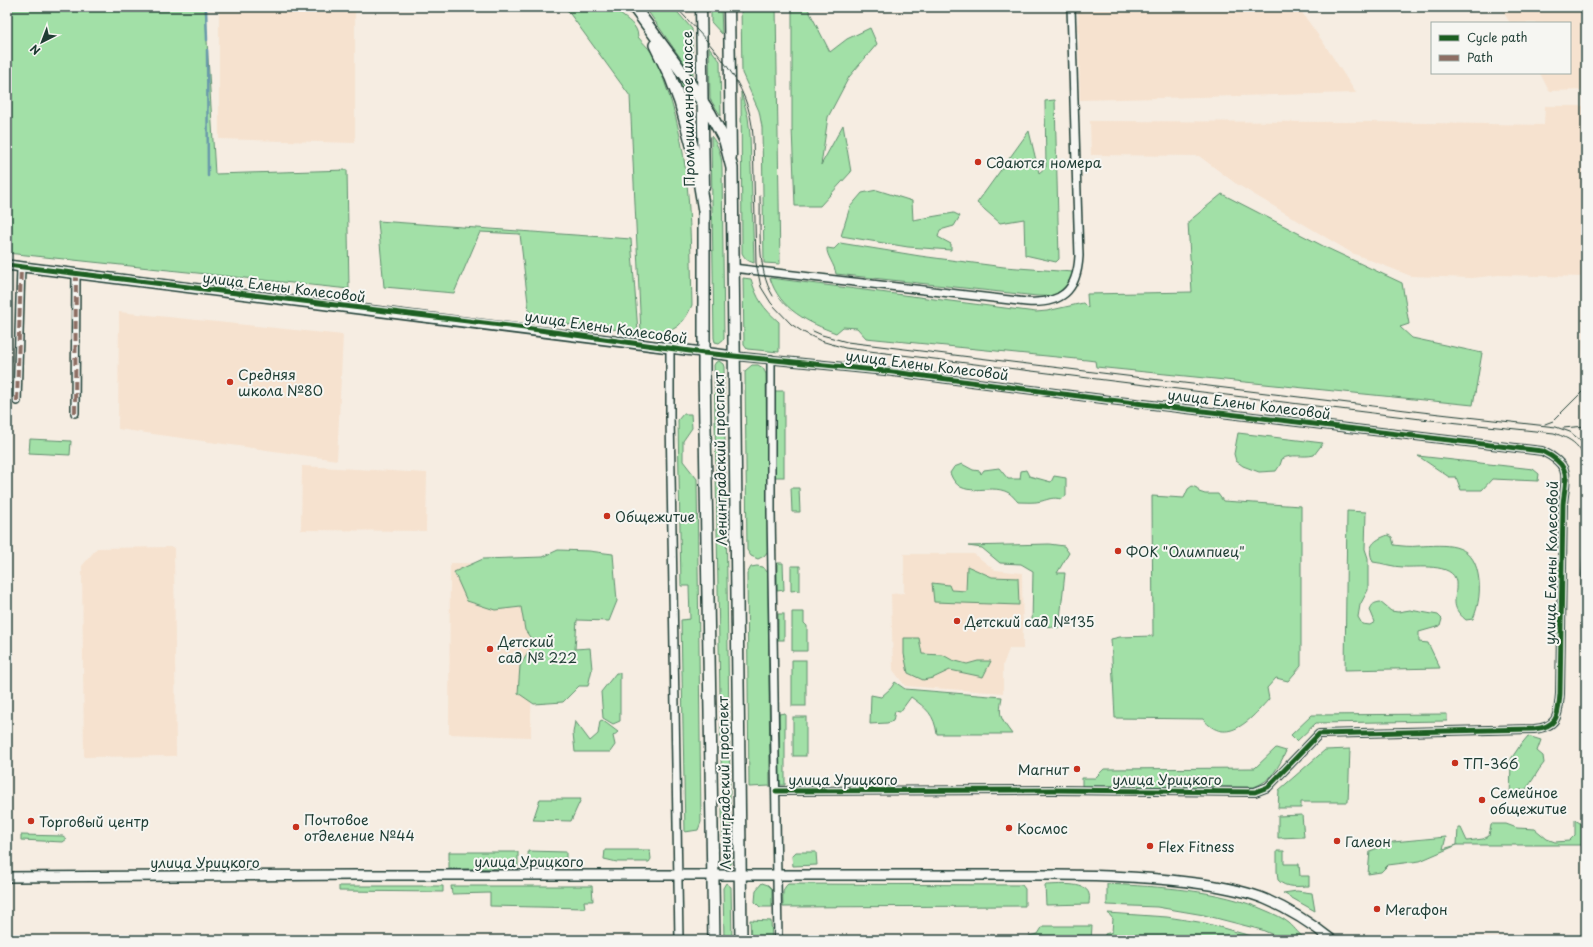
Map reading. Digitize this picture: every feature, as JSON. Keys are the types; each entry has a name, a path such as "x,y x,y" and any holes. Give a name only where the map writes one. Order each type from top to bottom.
{"main road":[{"name":"Ленинградский проспект","path":"633,7 682,72 719,128 725,141 732,168 741,940"},
{"name":"Ленинградский проспект","path":"633,7 660,52 680,102 694,156 704,211 704,352 714,940"},
{"name":"Промышленное шоссе","path":"701,7 704,211"},
{"path":"729,7 732,168"}],"street":[{"path":"733,268 1027,302 1047,302 1057,299 1072,284 1076,276 1079,256 1071,7"},
{"name":"улица Елены Колесовой","path":"7,265 512,327 734,356 886,371 1110,400 1542,450 1555,457 1562,465 1566,477 1563,504 1560,694 1558,713 1551,725 1544,728 1534,729"},
{"path":"18,401 21,267"},
{"path":"75,413 76,274"},
{"path":"670,348 679,940"},
{"path":"771,359 771,504 778,940"},
{"name":"улица Урицкого","path":"776,791 1060,790 1255,792 1268,787 1319,734 1534,729"},
{"name":"улица Урицкого","path":"7,877 1054,874 1173,880 1224,887 1264,899 1298,917 1329,938"}],"shaded area":[{"path":"219,7 355,7 355,143 219,139"},
{"path":"1078,7 1298,7 1356,93 1080,100"},
{"path":"1507,7 1586,7 1586,90 1549,91 1540,74 1571,74 1571,22 1509,22 1502,10"},
{"path":"1545,106 1586,106 1586,277 1499,275 1472,278 1411,276 1352,253 1235,183 1199,156 1091,155 1090,121 1369,122 1544,125"},
{"name":"Средняя школа №80","path":"119,312 343,335 337,460 118,429"},
{"path":"302,466 427,473 426,531 301,530"},
{"path":"174,547 176,756 84,757 82,566 97,548"},
{"name":"Детский сад №135","path":"904,554 974,554 995,570 1022,573 1023,649 1009,649 1003,665 1003,693 905,686 893,670 891,594 904,593"},
{"name":"Детский сад № 222","path":"450,563 532,564 531,737 449,734"}],"green space":[{"path":"7,7 205,7 215,174 347,170 349,289 7,253"},
{"path":"565,7 618,7 619,13 634,26 638,33 638,37 652,53 667,89 675,115 685,169 690,223 692,305 683,321 672,330 666,332 641,333 630,96"},
{"path":"645,7 673,7 692,29 693,76"},
{"path":"711,7 721,7 722,34 711,22"},
{"path":"741,7 776,7 780,264 764,263 762,127 759,111 742,73"},
{"path":"792,7 807,7 830,52 847,39 870,28 877,44 849,77 828,117 821,165 843,125 851,172 820,206 795,206 792,128"},
{"path":"709,47 720,61 721,116 710,99"},
{"path":"674,70 691,97 692,123 685,100"},
{"path":"741,92 748,117 750,134 754,263 747,260 742,253"},
{"path":"1055,100 1059,259 1056,262 1025,255 1024,219 1000,223 977,203 1029,131 1039,173 1046,167 1045,101"},
{"path":"711,136 718,147 722,164 724,339 719,343 715,342 714,338"},
{"path":"877,190 912,201 913,220 954,213 960,216 954,226 940,230 938,237 951,244 951,250 908,247 841,236 850,207 862,193"},
{"path":"1222,194 1327,248 1402,283 1409,324 1400,327 1412,338 1482,353 1473,405 1096,367 1095,361 866,338 857,328 843,327 836,333 816,325 796,313 780,298 774,289 770,278 1036,312 1083,303 1088,308 1087,294 1192,292 1188,222"},
{"path":"378,221 631,239 638,332 530,320 520,234 480,232 454,293 384,287"},
{"path":"840,243 920,256 1004,267 1073,272 1066,286 1056,294 1050,296 1037,296 836,274 827,248 834,249"},
{"path":"743,278 751,279 761,303 779,322 779,352 747,349 744,345"},
{"path":"719,361 724,367 731,863 730,866 727,867 724,866 723,863 714,365"},
{"path":"752,365 758,365 763,368 766,374 768,551 764,556 758,559 751,556 747,550 745,371"},
{"path":"774,391 784,391 784,477 774,477"},
{"path":"683,414 691,414 692,428 683,441 683,461 697,479 701,822 698,830 685,832 681,620 690,619 689,586 681,586 678,420"},
{"path":"1238,433 1323,443 1314,455 1286,457 1282,459 1276,471 1259,472 1243,466 1236,461 1234,454"},
{"path":"30,439 71,441 70,455 29,453"},
{"path":"1418,456 1533,469 1539,474 1538,481 1492,479 1482,490 1461,490 1456,477 1449,477"},
{"path":"962,464 973,470 980,471 981,474 984,470 999,468 1008,479 1020,479 1021,471 1026,470 1029,476 1051,482 1054,476 1066,478 1066,496 1061,499 1053,498 1036,502 1018,502 1009,493 1001,490 976,490 961,487 955,482 950,473 954,467"},
{"path":"1192,486 1197,488 1199,492 1205,494 1218,494 1223,501 1301,506 1301,666 1288,681 1276,678 1267,688 1269,699 1247,721 1239,727 1230,730 1221,731 1212,727 1203,719 1115,718 1111,639 1120,637 1153,636 1152,496 1184,498 1188,489"},
{"path":"791,488 799,488 800,512 792,512"},
{"path":"1347,511 1366,512 1365,549 1368,558 1368,590 1360,605 1358,617 1362,624 1370,625 1375,622 1370,610 1374,604 1380,602 1391,611 1398,612 1410,610 1438,615 1442,619 1440,626 1419,632 1419,642 1428,643 1440,668 1345,670"},
{"path":"1388,535 1392,537 1394,545 1438,545 1456,547 1464,550 1475,563 1478,574 1478,603 1473,619 1466,620 1457,611 1455,602 1456,582 1454,576 1449,571 1434,567 1399,567 1373,562 1370,552 1373,544 1379,539"},
{"path":"1049,544 1064,546 1069,553 1057,573 1065,573 1059,628 1032,624 1033,571 1021,564 1000,563 982,548 968,546"},
{"path":"558,550 589,551 613,554 617,601 609,621 577,620 575,649 590,648 592,669 588,686 579,686 563,702 534,704 518,693 520,666 534,643 525,630 521,607 495,610 467,601 454,572 483,559 543,557"},
{"path":"777,563 783,563 784,590 777,591"},
{"path":"791,566 800,566 800,590 791,591"},
{"path":"967,566 992,577 1018,578 1019,605 934,602 932,583 949,585 951,590 966,591"},
{"path":"751,567 763,567 768,573 770,786 749,787 747,574"},
{"path":"792,612 804,612 804,623 807,626 807,651 792,651"},
{"path":"778,614 784,614 784,640 778,640"},
{"path":"904,638 919,638 922,654 943,655 952,660 967,664 978,661 991,661 983,677 950,670 933,678 923,680 908,673 904,654"},
{"path":"792,660 806,660 806,706 792,706"},
{"path":"616,673 620,673 620,721 613,724 603,718 601,692"},
{"path":"895,682 905,689 1002,697 1000,709 1001,717 1012,734 937,734 934,721 929,712 911,697 900,712 895,711 893,721 887,723 870,724 871,695 881,697"},
{"path":"785,713 785,785 780,785 779,714"},
{"path":"1447,714 1447,721 1316,723 1297,741 1291,735 1312,715"},
{"path":"793,717 806,717 806,756 793,756"},
{"path":"602,720 618,732 613,736 615,745 610,752 575,752 573,733 575,721 590,741 598,734 600,721"},
{"path":"1528,736 1541,740 1537,751 1543,756 1544,763 1526,789 1519,790 1516,798 1510,799 1511,759"},
{"path":"1276,748 1286,751 1280,763 1270,777 1254,787 1082,786 1082,778 1095,778 1104,769 1255,768"},
{"path":"1350,749 1348,802 1301,802 1301,808 1278,808 1279,790 1325,750"},
{"path":"540,799 581,799 571,821 533,820"},
{"path":"1302,815 1304,837 1278,838 1278,816"},
{"path":"1575,820 1580,823 1586,822 1586,845 1457,845 1458,828 1461,828 1467,841 1483,839 1489,836 1491,824 1506,824 1517,828 1535,829 1547,839 1555,842 1569,841 1575,835"},
{"path":"21,835 63,836 67,839 63,842 21,840"},
{"path":"1446,837 1443,849 1457,845 1420,861 1388,865 1381,872 1368,874 1370,851 1393,842"},
{"path":"605,850 650,850 651,859 649,862 617,862 604,859"},
{"path":"528,851 566,852 566,864 552,868 533,869 529,864"},
{"path":"1277,851 1284,851 1284,864 1299,864 1300,876 1309,876 1309,886 1289,886 1278,880"},
{"path":"449,852 518,852 518,867 449,869"},
{"path":"796,852 816,852 817,865 793,866 792,856"},
{"path":"726,883 731,887 732,940 724,940 723,888"},
{"path":"762,883 768,885 772,889 772,907 760,907 755,902 756,890"},
{"path":"788,884 1022,885 1025,889 1025,906 783,907 783,891"},
{"path":"1063,884 1082,887 1087,890 1089,894 1089,904 1046,905 1045,885"},
{"path":"1107,884 1188,890 1229,898 1267,911 1284,919 1307,940 1285,940 1262,930 1204,915 1157,907 1107,905"},
{"path":"339,886 443,886 443,892 339,891"},
{"path":"451,886 592,886 593,901 584,901 585,908 490,906 490,893 452,894"},
{"path":"1297,891 1312,893 1315,911 1283,893"},
{"path":"1108,913 1167,917 1205,923 1258,938 1256,940 1105,940 1105,934 1112,932 1113,919"},
{"path":"750,920 771,921 772,940 751,940"},
{"path":"1043,926 1092,926 1091,940 1029,940 1029,936 1038,934"}],"waterway":[{"path":"206,9 207,40"},
{"path":"207,50 208,176"}],"tram line":[{"path":"676,7 715,50 737,81 745,98 753,136 756,263 761,287 771,303 791,324 821,341 845,348 1421,419 1554,433 1574,443 1586,460"},
{"path":"760,196 760,248 764,273 773,296"},
{"path":"813,331 847,342 1556,427 1570,432 1586,445"},
{"path":"1545,424 1553,421 1586,388"},
{"path":"1563,428 1586,426"},
{"path":"1586,528 1581,597 1583,625 1586,639"}],"marked path":[{"path":"17,401 21,267"},
{"path":"75,413 76,274"}],"cycle path":[{"path":"7,265 525,328 704,353 885,371 1110,400 1542,451 1552,456 1563,467 1566,478 1563,504 1560,694 1559,708 1556,718 1548,726 1534,729 1319,734 1268,787 1255,792 1053,790 776,791"}],"place":[{"name":"Сдаются номера","path":"978,162"},
{"name":"Средняя школа №80","path":"230,382"},
{"name":"Общежитие","path":"607,516"},
{"name":"ФОК \"Олимпиец\"","path":"1118,551"},
{"name":"Детский сад №135","path":"957,621"},
{"name":"Детский сад № 222","path":"490,649"},
{"name":"ТП-366","path":"1455,763"},
{"name":"Магнит","path":"1077,769"},
{"name":"Семейное общежитие","path":"1482,800"},
{"name":"Торговый центр","path":"31,821"},
{"name":"Почтовое отделение №44","path":"296,827"},
{"name":"Космос","path":"1009,828"},
{"name":"Галеон","path":"1337,841"},
{"name":"Flex Fitness","path":"1150,846"},
{"name":"Мегафон","path":"1377,909"}]}
